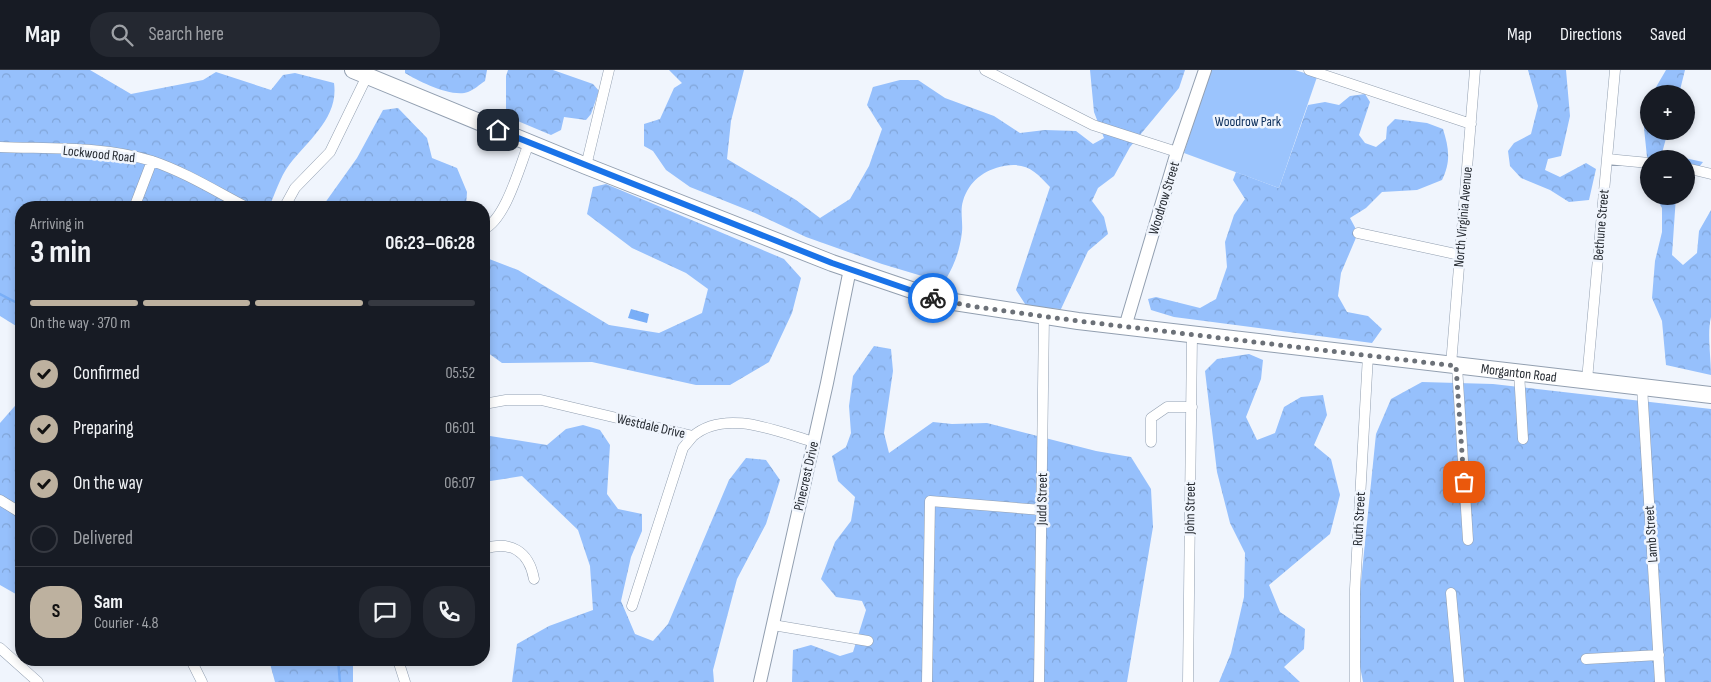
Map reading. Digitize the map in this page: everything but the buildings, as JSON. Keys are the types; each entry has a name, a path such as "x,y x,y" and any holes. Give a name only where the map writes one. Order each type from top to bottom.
{"main road":[{"name":"Morganton Road","path":"363,72 586,166 850,270 941,300 1126,327 1711,395"}],"street":[{"path":"586,166 609,70"},
{"path":"985,70 1093,125 1177,152"},
{"name":"Woodrow Street","path":"1126,327 1177,152 1204,70"},
{"path":"1309,70 1336,74 1470,124"},
{"name":"North Virginia Avenue","path":"1468,540 1454,365 1460,255 1475,70"},
{"name":"Bethune Street","path":"1587,380 1615,70"},
{"path":"288,201 295,188 330,152 363,72"},
{"path":"490,226 500,213 529,143"},
{"name":"Lockwood Road","path":"0,147 123,154 152,161 234,201"},
{"path":"1607,159 1640,162"},
{"path":"137,201 152,161"},
{"path":"1695,170 1711,174"},
{"path":"1358,233 1460,255"},
{"name":"Pinecrest Drive","path":"760,682 814,442 850,270"},
{"name":"Judd Street","path":"1039,682 1044,316"},
{"name":"John Street","path":"1188,682 1192,335"},
{"name":"Ruth Street","path":"1355,682 1355,589 1368,355"},
{"path":"1519,372 1523,438"},
{"name":"Lamb Street","path":"1642,386 1660,682"},
{"name":"Westdale Drive","path":"490,403 506,400 541,400 693,436 713,425 741,423 814,442"},
{"path":"1151,442 1151,418 1162,408 1192,407"},
{"path":"632,606 683,448 693,436"},
{"path":"0,500 15,509"},
{"path":"927,682 930,501 1042,510"},
{"path":"490,548 500,545 517,550 528,563 534,579"},
{"path":"1451,593 1459,682"},
{"path":"773,625 868,641"},
{"path":"0,648 15,661"},
{"path":"1586,659 1659,655"},
{"path":"20,666 38,682"},
{"path":"193,666 202,682"},
{"path":"400,666 405,682"}],"green space":[{"path":"0,70 90,70 131,94 203,80 216,72 271,90 283,75 295,73 334,83 332,107 327,118 286,170 271,201 15,201 15,325 0,316"},
{"path":"405,70 487,70 485,81 468,92 453,93 426,84 405,73"},
{"path":"508,70 553,70 593,84 599,91 591,114 586,120 564,117 561,130 551,135 513,119 506,112 506,76"},
{"path":"669,70 744,70 731,121 727,159 796,200 820,218 850,199 869,166 882,129 867,105 873,87 900,80 918,80 945,98 994,116 1020,133 1045,130 1076,131 1093,144 1104,138 1094,112 1090,70 1185,70 1179,88 1130,147 1114,176 1098,188 1092,201 1104,217 1108,234 1088,251 1061,309 1027,307 1016,290 1050,187 1030,169 1019,165 1004,166 990,170 973,182 962,205 962,232 954,262 946,279 932,279 882,264 806,237 755,213 690,187 666,170 653,151 644,146 644,124 660,119 674,88 682,83"},
{"name":"Woodrow Park","path":"1210,70 1295,70 1317,77 1279,188 1184,153"},
{"path":"1528,70 1566,70 1570,116 1561,156 1548,159 1545,170 1560,177 1586,163 1596,169 1589,200 1569,202 1550,190 1521,178 1510,166 1508,151 1514,143 1531,134 1538,106"},
{"path":"1666,70 1685,70 1681,85 1657,85"},
{"path":"1365,94 1370,102 1359,135 1365,143 1376,147 1386,139 1387,127 1395,119 1427,123 1443,129 1448,155 1447,167 1442,180 1417,190 1382,192 1366,208 1350,218 1358,233 1341,273 1338,296 1347,312 1368,316 1382,329 1372,343 1174,317 1151,310 1148,299 1156,297 1200,308 1216,299 1227,267 1225,242 1234,215 1245,199 1233,180 1236,172 1279,188 1308,105 1325,102 1339,105 1350,96"},
{"path":"398,108 427,138 432,158 457,168 467,192 466,201 326,201 357,158 383,110"},
{"path":"1645,140 1666,140 1663,150 1646,150"},
{"path":"1695,160 1703,162 1695,172"},
{"path":"606,184 784,259 801,278 792,313 769,362 730,385 696,385 592,362 502,363 490,354 490,259 518,270 609,325 659,333 702,313 708,289 686,273 632,248 587,214 593,187"},
{"path":"1660,205 1675,205 1672,255 1683,265 1697,253 1699,231 1711,210 1711,317 1709,338 1711,375 1666,365 1662,321 1652,298 1655,261 1662,232 1662,208"},
{"path":"874,346 891,349 893,371 884,433 889,453 933,422 952,424 987,423 1096,451 1131,457 1151,489 1153,527 1127,682 792,682 793,650 811,645 840,656 853,652 866,610 862,601 836,597 821,579 835,542 851,521 855,497 838,481 832,456 846,447 851,433 849,406 853,376"},
{"path":"1249,354 1263,360 1261,379 1246,417 1257,440 1275,433 1284,407 1301,397 1323,395 1327,415 1314,445 1331,459 1340,495 1330,534 1269,585 1280,612 1305,629 1304,649 1284,667 1300,682 1219,682 1231,653 1244,597 1245,553 1230,523 1217,472 1205,371 1217,359"},
{"path":"1422,382 1493,384 1711,409 1711,682 1363,682 1355,641 1376,434 1391,399"},
{"path":"15,406 15,594 0,585 0,423"},
{"path":"583,425 600,430 610,445 607,494 618,509 642,514 642,531 631,557 621,601 635,634 653,641 668,624 729,480 746,458 766,460 780,480 766,524 737,579 713,670 714,682 512,682 517,644 549,626 593,610 590,566 578,530 522,476 490,481 490,436 547,445 566,429"},
{"path":"271,666 353,666 353,682 275,682"}],"water":[{"path":"631,309 649,314 647,323 628,318"}],"waterway":[{"path":"0,294 15,302"},
{"path":"339,666 340,682"}],"way so far":[{"path":"933,298 970,306 1078,321 1456,366 1464,482"}],"route":[{"path":"498,130 832,263 933,298"}]}
